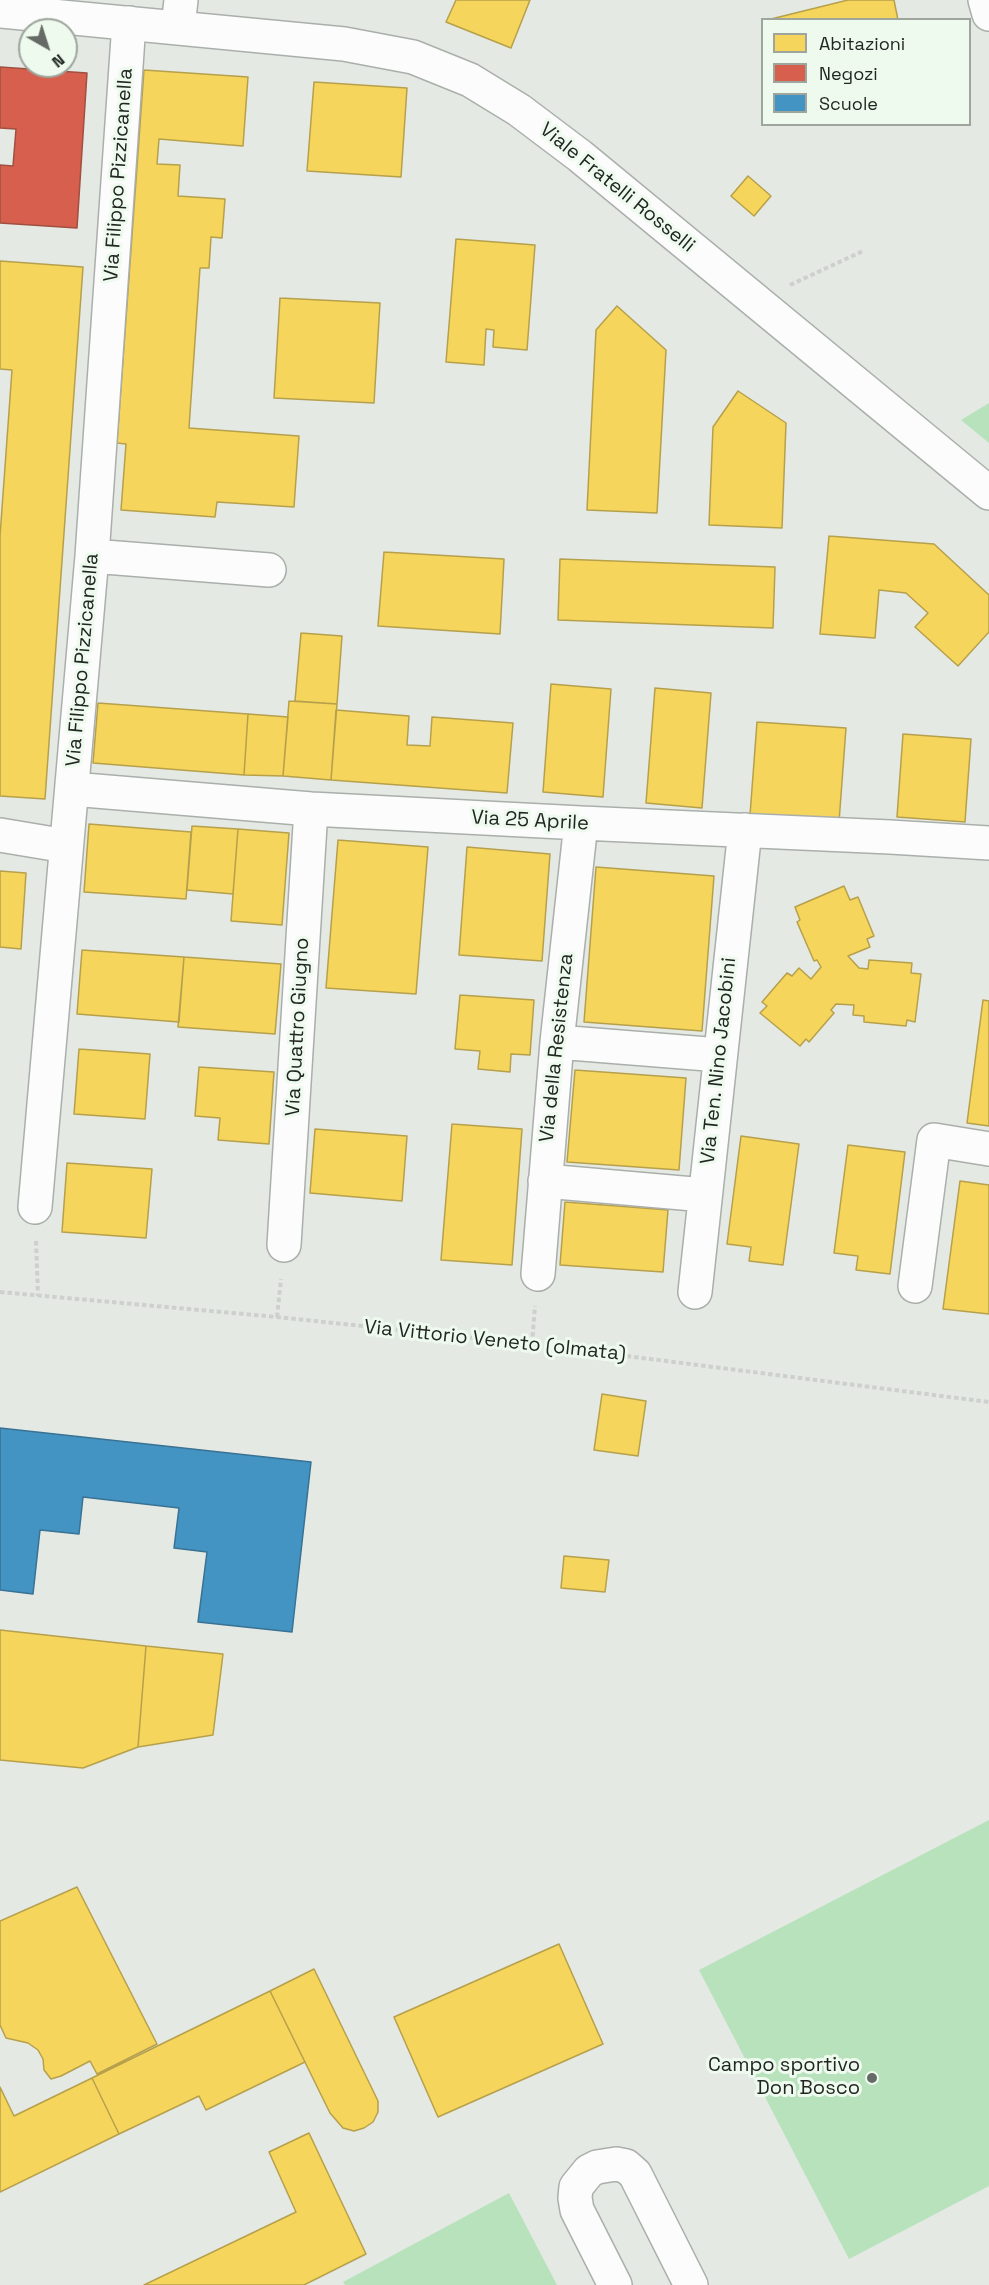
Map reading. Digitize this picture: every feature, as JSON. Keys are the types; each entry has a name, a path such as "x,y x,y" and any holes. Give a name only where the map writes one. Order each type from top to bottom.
{"street":[{"path":"985,0 989,14"},
{"name":"Viale Fratelli Rosselli","path":"0,11 129,23 180,14 381,49 413,57 461,76 519,110 580,156 989,493"},
{"name":"Via Filippo Pizzicanella","path":"35,1207 92,556 129,23"},
{"path":"92,556 269,570"},
{"name":"Via 25 Aprile","path":"72,789 311,809 989,843"},
{"name":"Via Quattro Giugno","path":"284,1245 311,809"},
{"name":"Via della Resistenza","path":"538,1274 557,1042 581,824"},
{"name":"Via Ten. Nino Jacobini","path":"695,1292 745,830"},
{"path":"0,835 66,846"},
{"path":"557,1042 720,1055"},
{"path":"915,1286 934,1140 989,1149"},
{"path":"544,1181 705,1195"},
{"path":"615,2285 577,2210 575,2198 576,2187 589,2171 597,2167 616,2164 626,2166 635,2174 691,2285"}],"path":[{"path":"756,301 863,251"},
{"path":"35,1207 38,1296"},
{"name":"Via Vittorio Veneto (olmata)","path":"0,1292 277,1317 532,1344 989,1402"}],"green space":[{"path":"989,403 989,443 961,420"},
{"name":"Campo sportivo Don Bosco","path":"989,1820 989,2186 849,2259 699,1970"},
{"path":"509,2193 557,2285 345,2285 343,2282"}],"building: Abitazioni":[{"path":"456,0 530,0 511,48 446,22"},
{"path":"848,0 894,0 898,18 775,18"},
{"path":"144,70 248,77 243,146 159,139 157,164 180,165 178,196 225,199 222,238 211,237 209,268 200,268 189,428 299,436 294,507 217,502 215,517 121,510 126,444 117,443"},
{"path":"314,82 407,88 401,177 307,171"},
{"path":"748,176 771,196 754,216 731,196"},
{"path":"456,239 535,245 527,350 493,347 494,330 486,329 484,365 446,362"},
{"path":"0,261 83,267 45,799 0,796 0,536 12,370 0,369"},
{"path":"280,298 380,303 374,403 274,398"},
{"path":"617,306 666,350 657,513 587,510 596,330"},
{"path":"738,391 786,423 782,528 709,525 713,427"},
{"path":"829,536 934,544 989,595 989,632 958,666 915,627 928,613 906,593 879,590 875,638 820,634"},
{"path":"384,552 504,559 500,634 378,626"},
{"path":"560,559 775,567 773,628 558,620"},
{"path":"301,633 342,636 337,704 295,701"},
{"path":"551,684 611,689 603,797 543,792"},
{"path":"655,688 711,693 702,808 646,803"},
{"path":"289,701 337,704 331,780 283,776"},
{"path":"98,703 248,714 244,775 93,763"},
{"path":"336,710 409,716 407,745 430,746 432,717 513,723 507,793 331,780"},
{"path":"248,714 288,717 283,776 244,775"},
{"path":"757,722 846,728 839,822 750,815"},
{"path":"903,734 971,739 965,822 897,817"},
{"path":"89,824 191,832 186,899 84,892"},
{"path":"192,826 238,829 233,894 187,890"},
{"path":"238,829 289,833 282,925 231,921"},
{"path":"338,840 428,847 416,994 326,988"},
{"path":"467,847 550,854 542,961 459,955"},
{"path":"596,867 714,876 702,1031 584,1022"},
{"path":"0,871 26,873 21,949 0,947"},
{"path":"844,886 850,900 858,897 874,936 867,939 870,947 848,956 859,968 868,969 869,960 912,963 911,973 921,974 915,1022 907,1020 906,1026 864,1022 864,1016 853,1015 854,1005 836,1004 831,1010 834,1013 809,1042 806,1039 800,1046 760,1013 767,1006 762,1002 787,973 792,976 799,968 811,979 821,967 817,960 814,961 797,922 800,920 795,907"},
{"path":"82,950 184,957 179,1022 77,1014"},
{"path":"184,957 281,964 275,1034 178,1027"},
{"path":"460,995 534,1000 530,1055 511,1054 510,1072 478,1069 480,1051 455,1049"},
{"path":"983,1000 989,1001 989,1126 967,1123"},
{"path":"79,1049 150,1054 145,1119 74,1114"},
{"path":"199,1067 274,1072 269,1144 218,1140 220,1118 195,1116"},
{"path":"575,1070 686,1078 679,1170 567,1162"},
{"path":"452,1124 522,1129 512,1265 441,1260"},
{"path":"315,1129 407,1136 402,1201 310,1193"},
{"path":"741,1136 799,1144 783,1265 749,1261 751,1247 727,1244"},
{"path":"848,1145 905,1152 890,1274 856,1270 858,1256 834,1253"},
{"path":"67,1163 152,1169 146,1238 62,1232"},
{"path":"960,1181 989,1185 989,1314 943,1309"},
{"path":"565,1202 668,1210 663,1272 560,1265"},
{"path":"602,1394 646,1401 638,1456 594,1450"},
{"path":"564,1556 609,1560 605,1592 561,1588"},
{"path":"0,1630 146,1646 138,1747 83,1768 0,1760"},
{"path":"146,1646 223,1654 213,1735 138,1747"},
{"path":"77,1887 157,2044 97,2074 90,2061 51,2079 44,2070 43,2059 38,2050 28,2043 6,2038 0,2025 0,1921"},
{"path":"559,1944 603,2044 438,2117 394,2017"},
{"path":"314,1969 378,2101 378,2112 373,2122 354,2131 343,2128 330,2113 270,1991"},
{"path":"270,1991 305,2062 206,2110 199,2096 119,2134 92,2078"},
{"path":"92,2078 119,2134 0,2192 0,2087 14,2116"},
{"path":"309,2133 366,2254 304,2285 144,2285 296,2212 269,2152"}],"building: Negozi":[{"path":"0,67 18,68 18,78 78,78 78,72 87,73 77,228 0,223 0,165 13,166 16,129 0,128"}],"building: Scuole":[{"path":"0,1428 311,1462 292,1632 198,1622 207,1552 174,1548 179,1508 83,1497 79,1534 40,1530 33,1594 0,1590"}],"place":[{"name":"Campo sportivo Don Bosco","path":"872,2078"}]}
